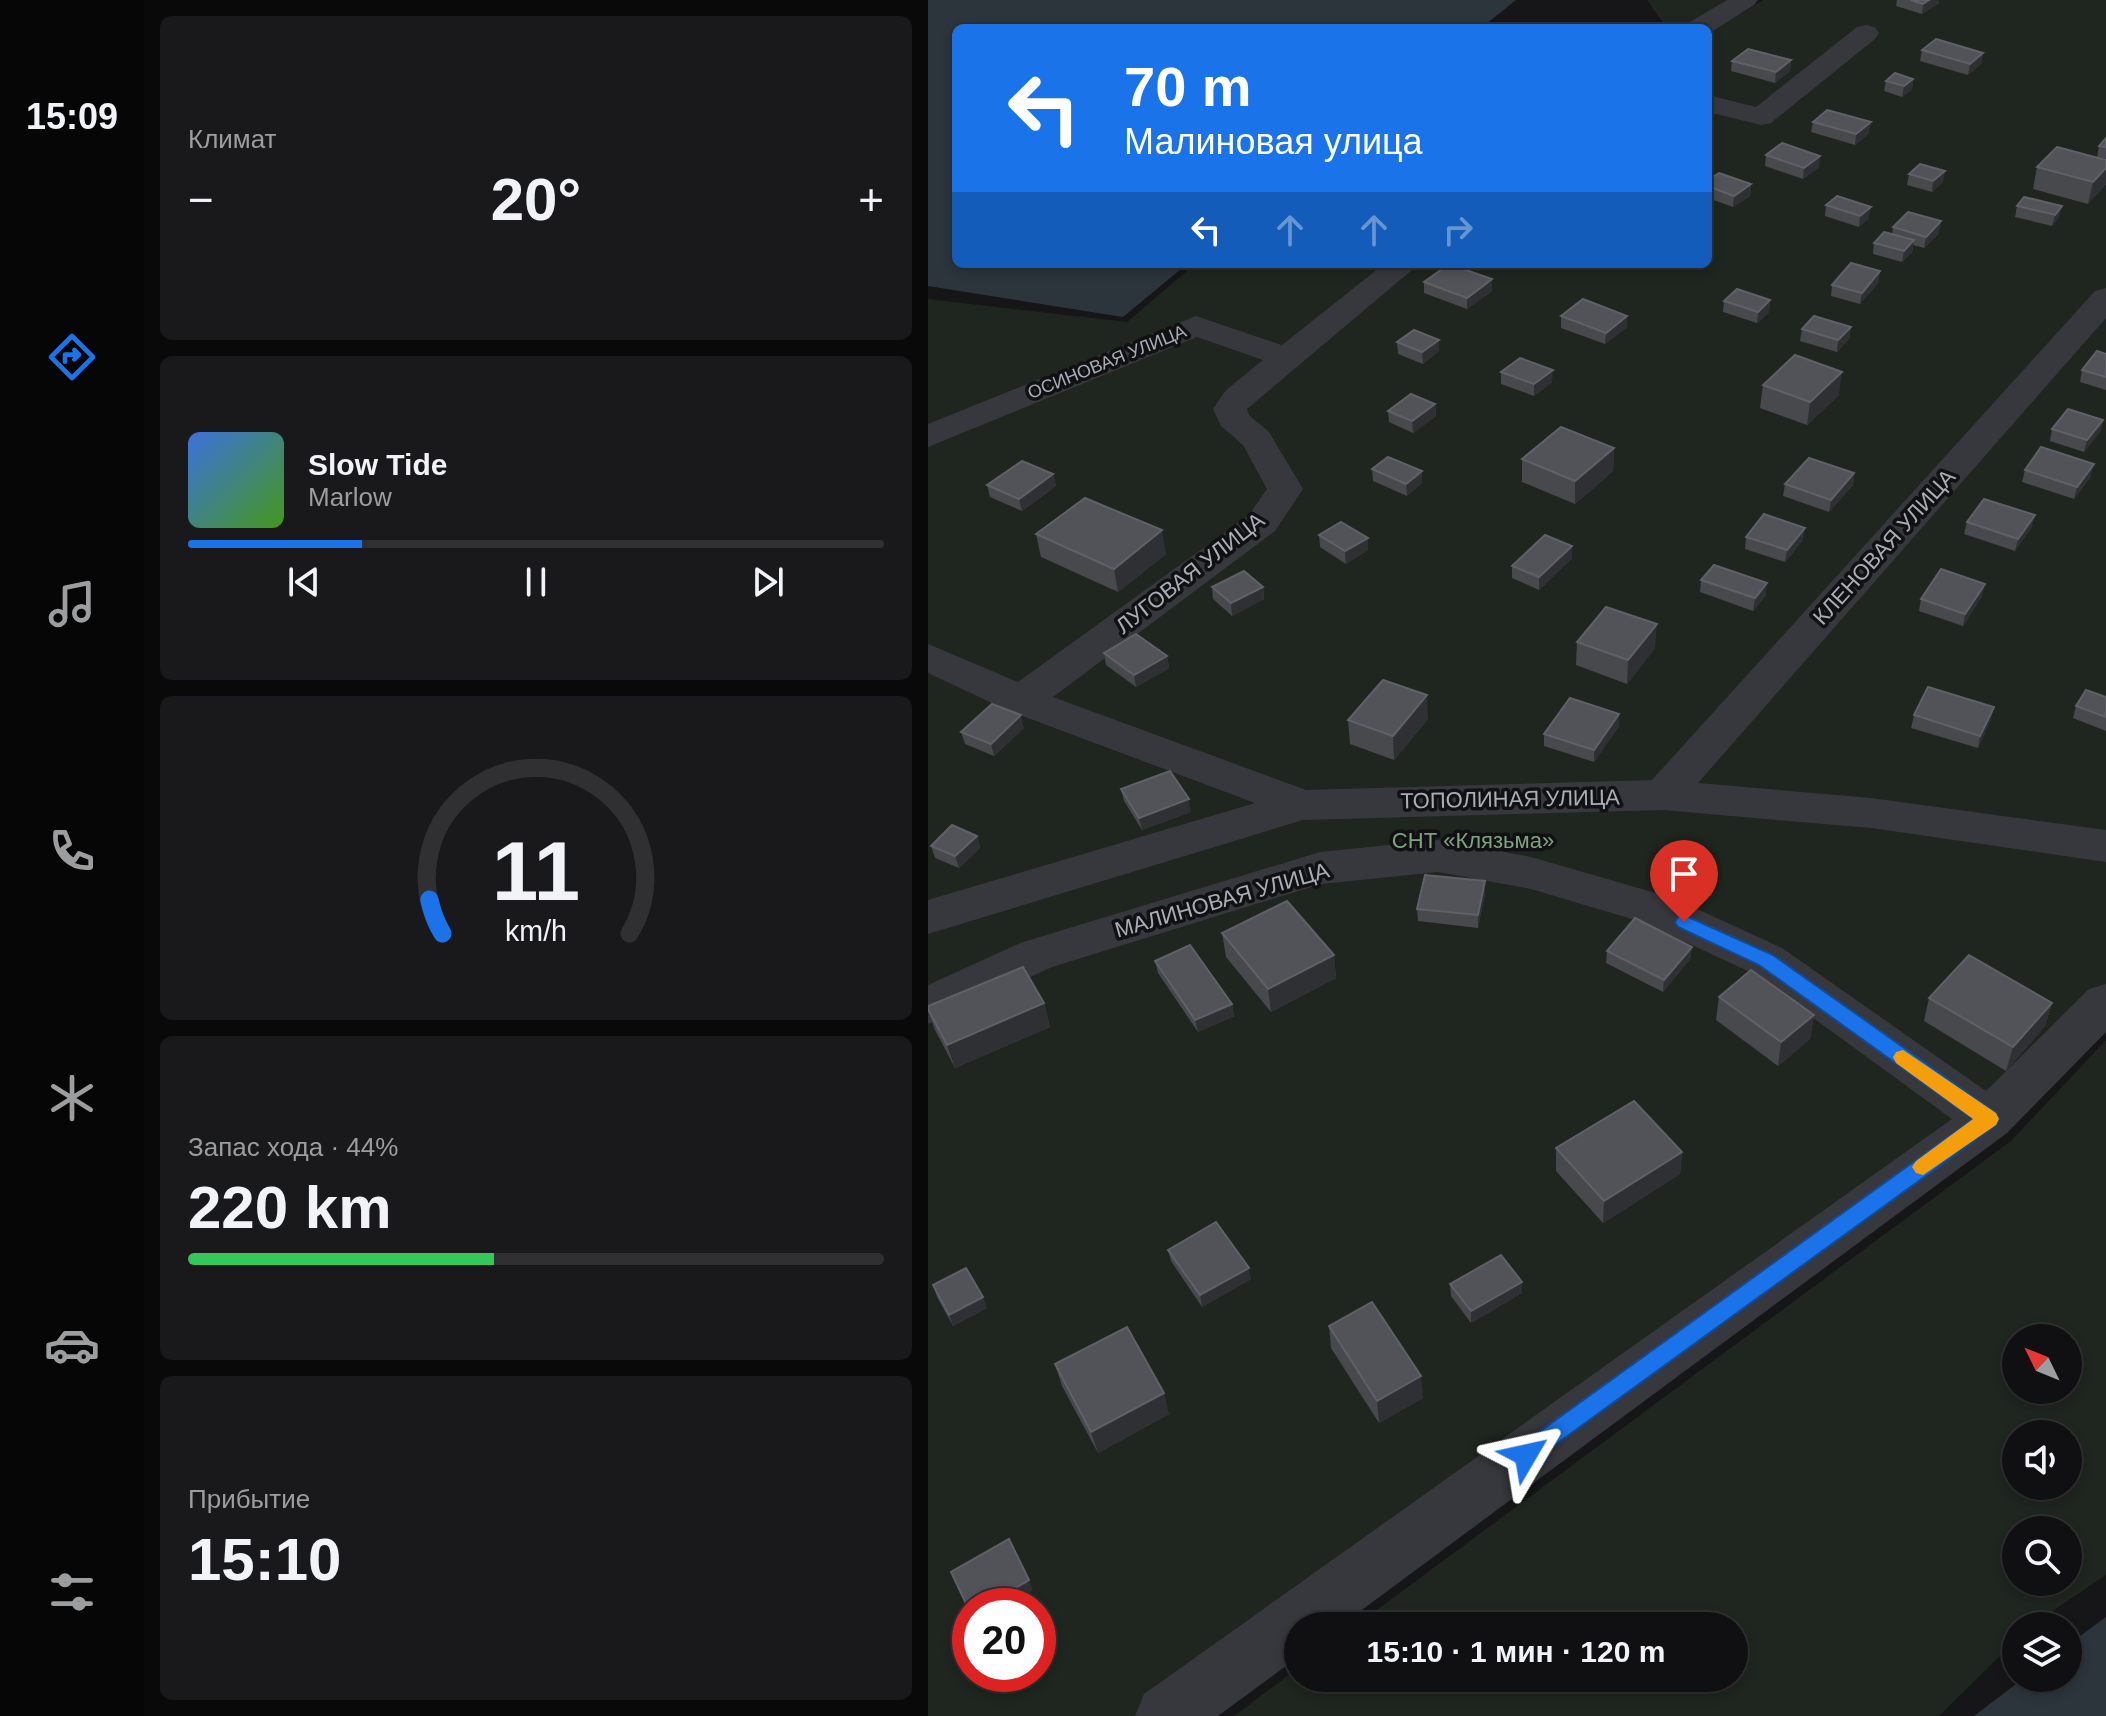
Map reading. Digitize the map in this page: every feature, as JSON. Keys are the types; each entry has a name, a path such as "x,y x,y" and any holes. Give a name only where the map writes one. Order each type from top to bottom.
{"lane":[{"path":"1706,24 1745,0"},
{"path":"1712,104 1761,117 1866,33"},
{"name":"ЛУГОВАЯ УЛИЦА","path":"1021,700 1262,523 1285,489 1257,439 1233,419 1230,409 1238,397 1398,268"},
{"name":"КЛЕНОВАЯ УЛИЦА","path":"1663,795 2106,298"},
{"name":"ОСИНОВАЯ УЛИЦА","path":"928,436 1196,326 1288,358"},
{"path":"928,657 1021,700 1303,805"},
{"name":"ТОПОЛИНАЯ УЛИЦА","path":"928,917 1303,805 1663,795 1871,813 2106,846"},
{"path":"1157,847 1190,908"},
{"name":"МАЛИНОВАЯ УЛИЦА","path":"928,1006 1036,955 1320,868 1438,856 1531,873 1657,910 1766,960 1989,1119"},
{"path":"1007,894 1036,955"},
{"path":"1166,1716 1989,1119 2106,1002"}],"green space":[{"path":"1647,0 1741,0 1702,24 1664,24"},
{"name":"СНТ «Клязьма»","path":"1763,0 2106,0 2106,1019 1317,1612 1284,1612 1284,1639 1201,1716 928,1716 928,299 1127,322 1190,268 1712,268 1712,31"},
{"path":"2106,1040 2106,1575 2082,1591 2082,1516 2002,1516 2002,1596 2075,1596 2051,1612 2002,1612 2002,1654 1939,1716 1234,1716 1284,1678 1284,1692 1748,1692 1748,1612 1374,1612 2012,1140"}],"shaded area":[{"path":"928,0 1516,0 1486,24 952,24 952,268 1182,268 1123,317 928,286"},
{"path":"2106,1617 2106,1716 1974,1716 2006,1692 2082,1692 2082,1635"}],"building":[{"path":"1936,39 1983,53 1970,64 1922,50"},
{"path":"1748,49 1791,60 1776,72 1732,61"},
{"path":"1895,73 1913,79 1904,86 1886,81"},
{"path":"1827,110 1871,122 1856,134 1813,122"},
{"path":"1782,143 1820,156 1804,168 1766,155"},
{"path":"2057,147 2106,160 2106,168 2093,182 2037,167"},
{"path":"1920,164 1945,171 1933,181 1909,174"},
{"path":"1719,173 1751,184 1734,196 1712,188 1712,177"},
{"path":"1837,196 1871,207 1860,216 1826,205"},
{"path":"2024,197 2062,206 2055,215 2017,206"},
{"path":"1908,212 1941,221 1926,237 1893,227"},
{"path":"1884,232 1914,240 1904,251 1874,243"},
{"path":"1851,263 1880,271 1862,293 1832,285"},
{"path":"1443,268 1460,268 1492,279 1467,298 1424,282"},
{"path":"1737,289 1770,300 1758,312 1724,301"},
{"path":"1583,299 1627,316 1606,333 1561,316"},
{"path":"1814,316 1851,327 1838,340 1802,329"},
{"path":"1414,330 1439,340 1422,352 1397,342"},
{"path":"2097,351 2106,354 2106,377 2082,370"},
{"path":"1795,355 1842,372 1810,402 1763,385"},
{"path":"1520,358 1553,370 1534,384 1501,372"},
{"path":"1411,394 1435,404 1412,421 1388,411"},
{"path":"2068,409 2103,420 2087,440 2052,429"},
{"path":"1561,427 1614,448 1575,481 1522,459"},
{"path":"2041,447 2094,464 2077,487 2025,470"},
{"path":"1388,457 1422,471 1406,484 1372,469"},
{"path":"1809,458 1854,473 1831,500 1785,484"},
{"path":"1022,461 1053,474 1019,499 987,485"},
{"path":"1085,498 1162,530 1114,569 1036,534"},
{"path":"1984,499 2035,515 2018,539 1967,522"},
{"path":"1764,514 1805,528 1787,550 1746,537"},
{"path":"1341,522 1368,538 1345,551 1319,535"},
{"path":"1545,535 1572,546 1539,577 1512,566"},
{"path":"1714,565 1767,583 1755,598 1701,580"},
{"path":"1941,569 1985,584 1965,614 1921,599"},
{"path":"1244,571 1263,587 1231,603 1212,587"},
{"path":"1606,607 1657,624 1628,660 1577,642"},
{"path":"1136,634 1167,656 1134,675 1104,653"},
{"path":"1383,680 1427,695 1393,736 1348,720"},
{"path":"1928,687 1994,707 1980,736 1914,715"},
{"path":"2086,690 2106,697 2106,717 2076,706"},
{"path":"1570,698 1619,714 1594,750 1544,734"},
{"path":"992,704 1021,715 991,744 961,732"},
{"path":"1170,771 1189,799 1139,818 1121,789"},
{"path":"952,825 977,836 955,856 931,846"},
{"path":"1425,875 1485,881 1478,915 1417,909"},
{"path":"1287,901 1334,955 1268,989 1222,933"},
{"path":"1635,918 1692,947 1664,980 1607,951"},
{"path":"1190,945 1232,1004 1195,1020 1155,961"},
{"path":"1969,955 2052,1003 2013,1047 1929,998"},
{"path":"1023,967 1044,1003 947,1045 928,1006"},
{"path":"1751,970 1814,1015 1781,1042 1719,997"},
{"path":"1634,1101 1682,1152 1604,1201 1556,1148"},
{"path":"1216,1222 1249,1268 1200,1295 1168,1250"},
{"path":"1501,1255 1522,1282 1471,1311 1450,1284"},
{"path":"966,1268 983,1297 949,1315 933,1285"},
{"path":"1372,1302 1421,1376 1377,1401 1329,1326"},
{"path":"1127,1327 1164,1393 1091,1432 1055,1364"},
{"path":"1009,1539 1029,1580 1015,1588 959,1588 951,1572"}],"slow traffic":[{"path":"1903,1057 1989,1119 1923,1167"}],"route":[{"path":"1526,1455 1989,1119 1766,960 1684,922"}]}
